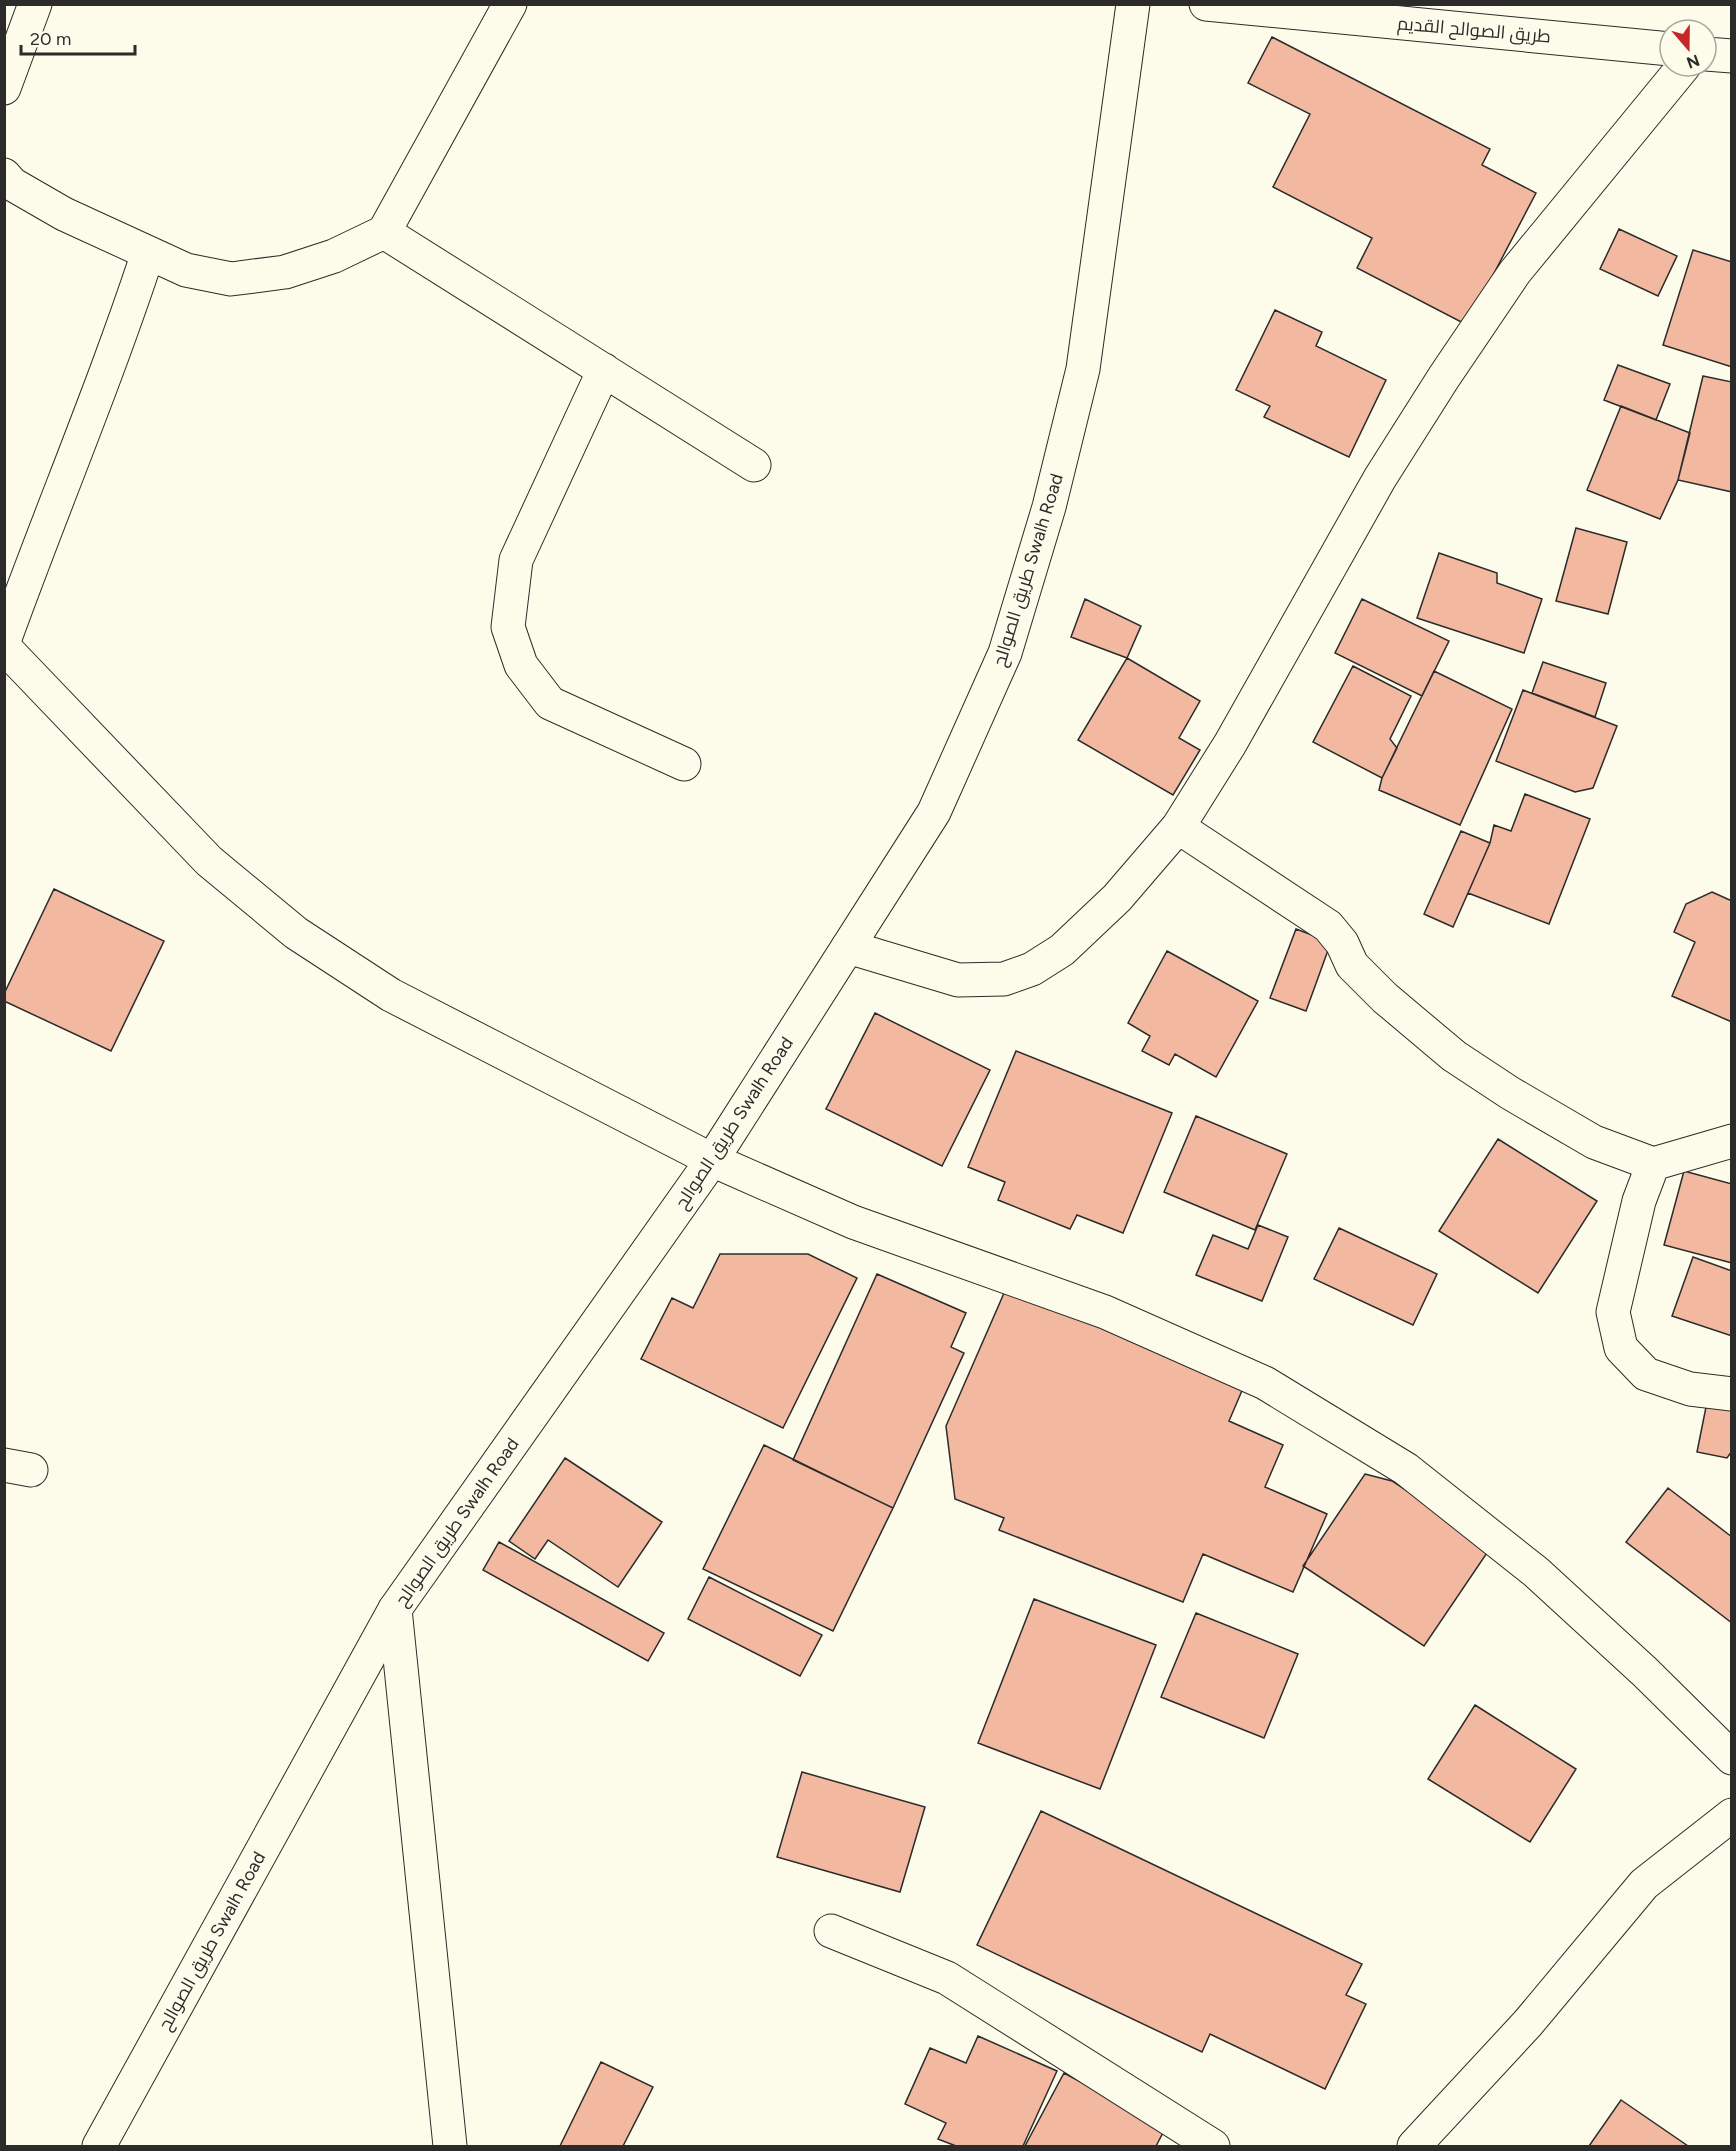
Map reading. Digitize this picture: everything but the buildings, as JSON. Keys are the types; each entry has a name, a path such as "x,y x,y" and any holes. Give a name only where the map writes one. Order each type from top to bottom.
{"street":[{"path":"4,88 35,4"},
{"path":"4,175 12,184 64,214 186,270 231,279 285,272 334,256 384,232 510,4"},
{"name":"طريق الصوالح Swalh Road","path":"99,2146 395,1609 712,1160 934,812 1005,653 1049,507 1083,369 1133,4"},
{"name":"طريق الصوالح القديم","path":"1206,4 1658,49"},
{"path":"848,947 958,980 1004,979 1032,969 1062,950 1117,898 1178,827 1230,744 1380,478 1444,377 1515,272 1674,78"},
{"path":"384,232 754,465"},
{"path":"4,641 54,502 117,346 148,253"},
{"path":"604,370 516,560 508,627 521,665 550,703 684,764"},
{"path":"4,647 208,861 296,933 390,995 712,1160 853,1222 1105,1312 1265,1383 1406,1469 1536,1572 1645,1672 1731,1758"},
{"path":"1178,827 1328,926 1342,943 1352,965 1384,998 1454,1056 1510,1094 1594,1142 1653,1164 1731,1141"},
{"path":"1653,1164 1639,1201 1613,1312 1621,1348 1646,1374 1690,1389 1731,1394"},
{"path":"395,1609 450,2146"},
{"path":"1414,2146 1528,2023 1644,1884 1731,1815"},
{"path":"831,1931 947,1978 1213,2146"}]}
